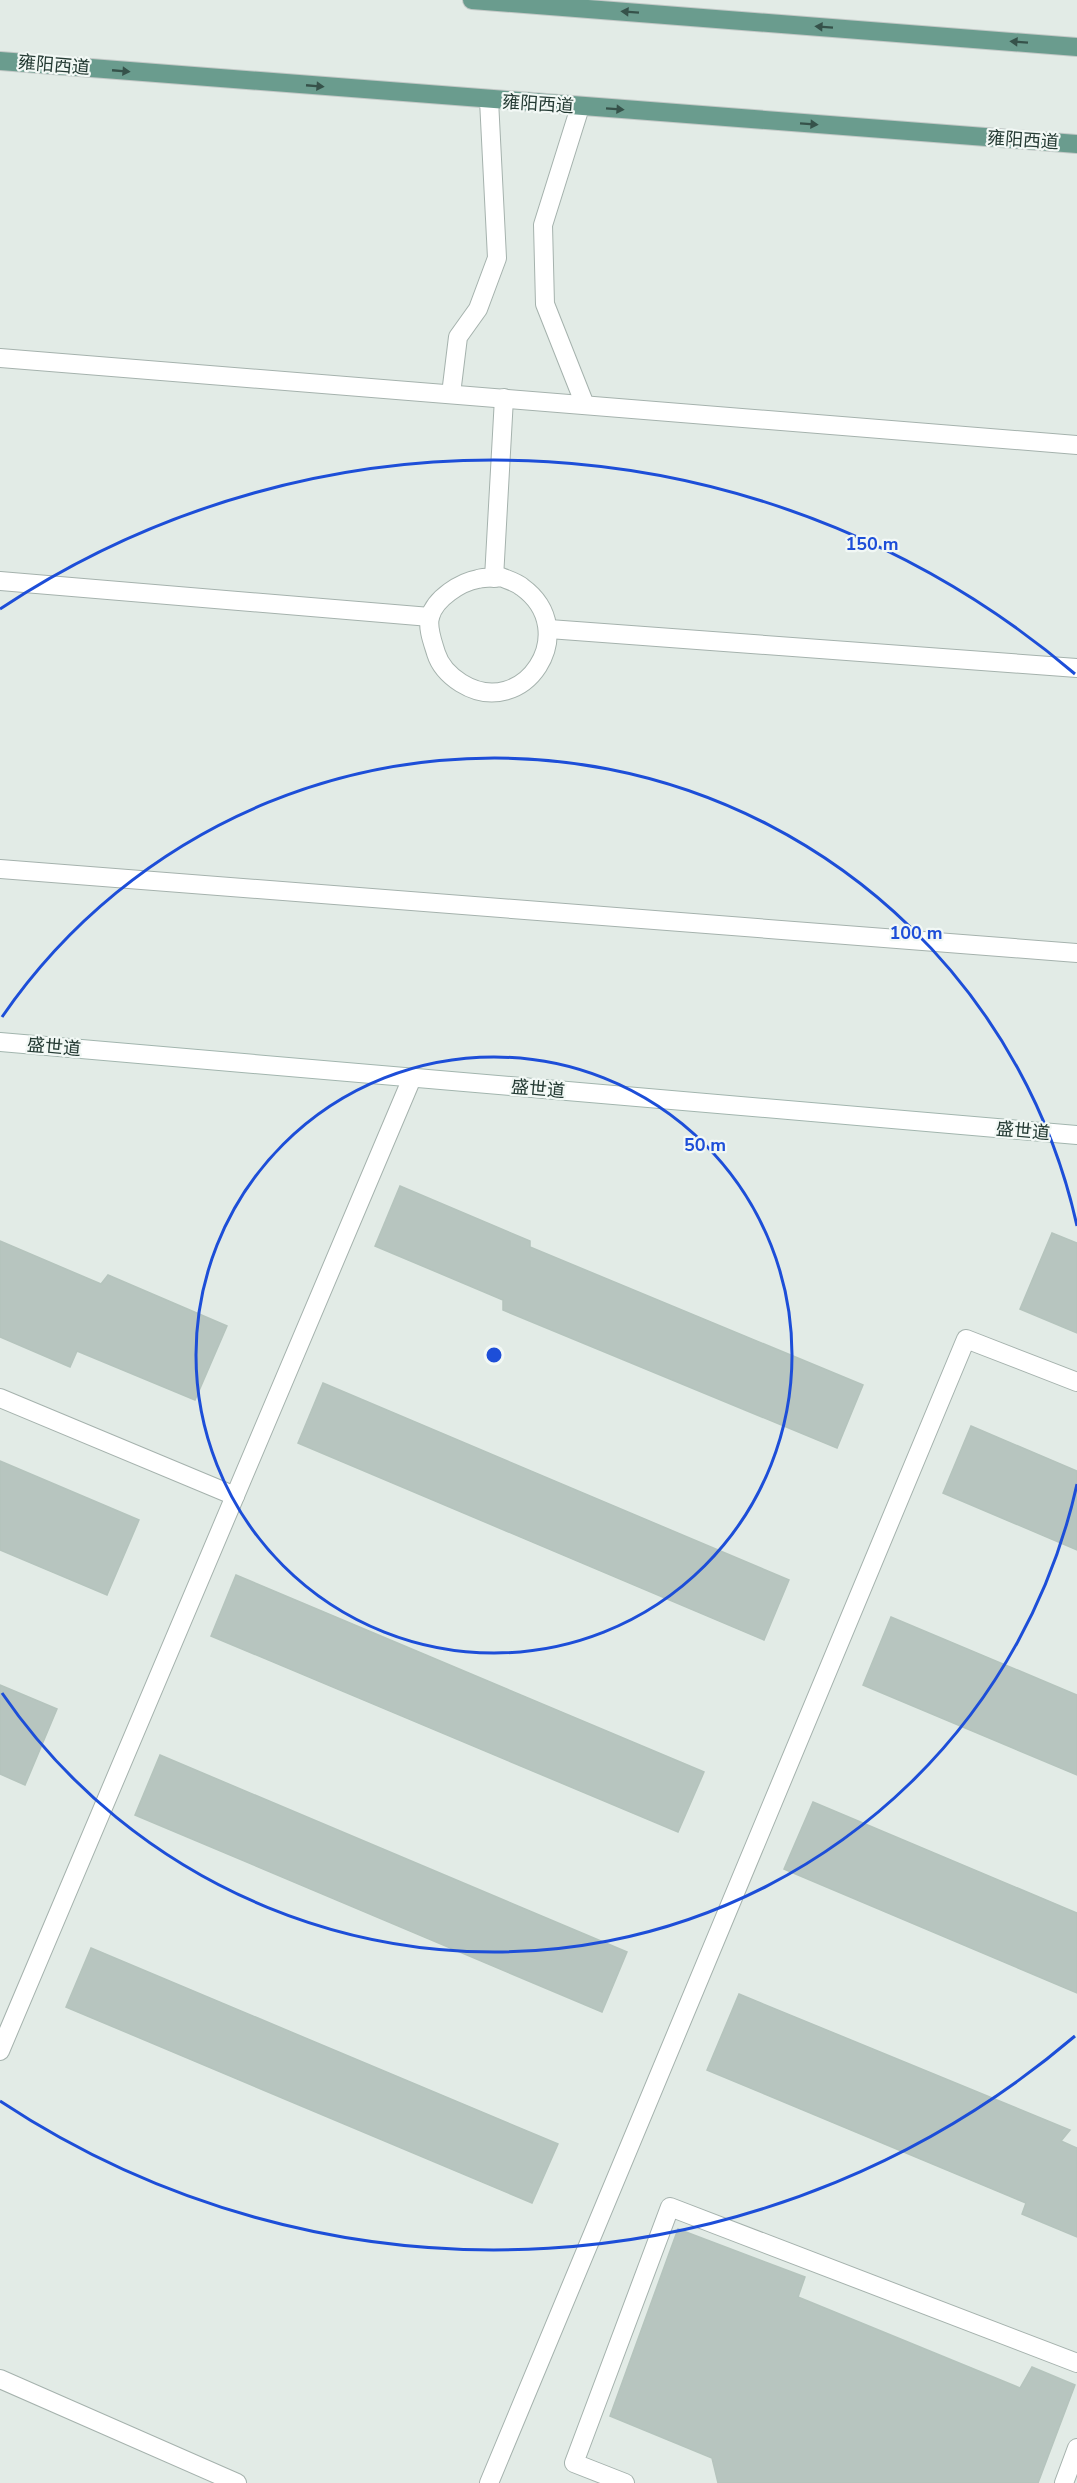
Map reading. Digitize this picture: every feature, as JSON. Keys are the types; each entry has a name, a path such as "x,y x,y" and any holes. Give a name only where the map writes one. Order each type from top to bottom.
{"main road":[{"path":"472,0 1077,47"},
{"name":"雍阳西道","path":"0,61 1077,144"}],"street":[{"path":"451,394 458,337 478,309 498,258 489,100"},
{"path":"580,107 543,225 545,304 585,405"},
{"path":"0,358 1077,445"},
{"path":"494,578 504,398"},
{"path":"501,577 522,586 540,608 549,629 545,653 534,673 520,685 498,692 472,690 452,678 438,660 431,635 430,617 440,600 457,586 478,578 501,577"},
{"path":"0,581 430,617"},
{"path":"549,629 1077,668"},
{"path":"0,869 1077,953"},
{"name":"盛世道","path":"0,1042 1077,1135"},
{"path":"0,2051 412,1078"},
{"path":"489,2483 966,1339 1077,1382"},
{"path":"0,1398 235,1496"},
{"path":"625,2483 574,2463 670,2207 1077,2362"},
{"path":"0,2379 237,2483"},
{"path":"1064,2483 1077,2448"}],"building":[{"path":"400,1186 530,1241 530,1247 863,1385 837,1448 503,1310 503,1300 375,1246"},
{"path":"1052,1233 1077,1243 1077,1333 1020,1309"},
{"path":"0,1241 101,1284 108,1275 227,1326 195,1400 77,1351 70,1367 0,1337"},
{"path":"323,1383 789,1580 764,1640 298,1443"},
{"path":"971,1426 1077,1471 1077,1550 943,1493"},
{"path":"0,1461 139,1520 107,1595 0,1550"},
{"path":"236,1575 704,1772 678,1832 211,1636"},
{"path":"891,1617 1077,1695 1077,1775 863,1685"},
{"path":"0,1685 57,1709 25,1785 0,1774"},
{"path":"160,1755 627,1952 602,2012 135,1815"},
{"path":"813,1802 1077,1913 1077,1993 784,1869"},
{"path":"91,1948 558,2144 532,2203 66,2007"},
{"path":"739,1994 1070,2130 1061,2141 1077,2148 1077,2237 1022,2214 1026,2203 707,2070"},
{"path":"678,2229 805,2277 798,2297 1020,2388 1032,2367 1075,2385 1038,2483 718,2483 712,2458 610,2416"}]}
